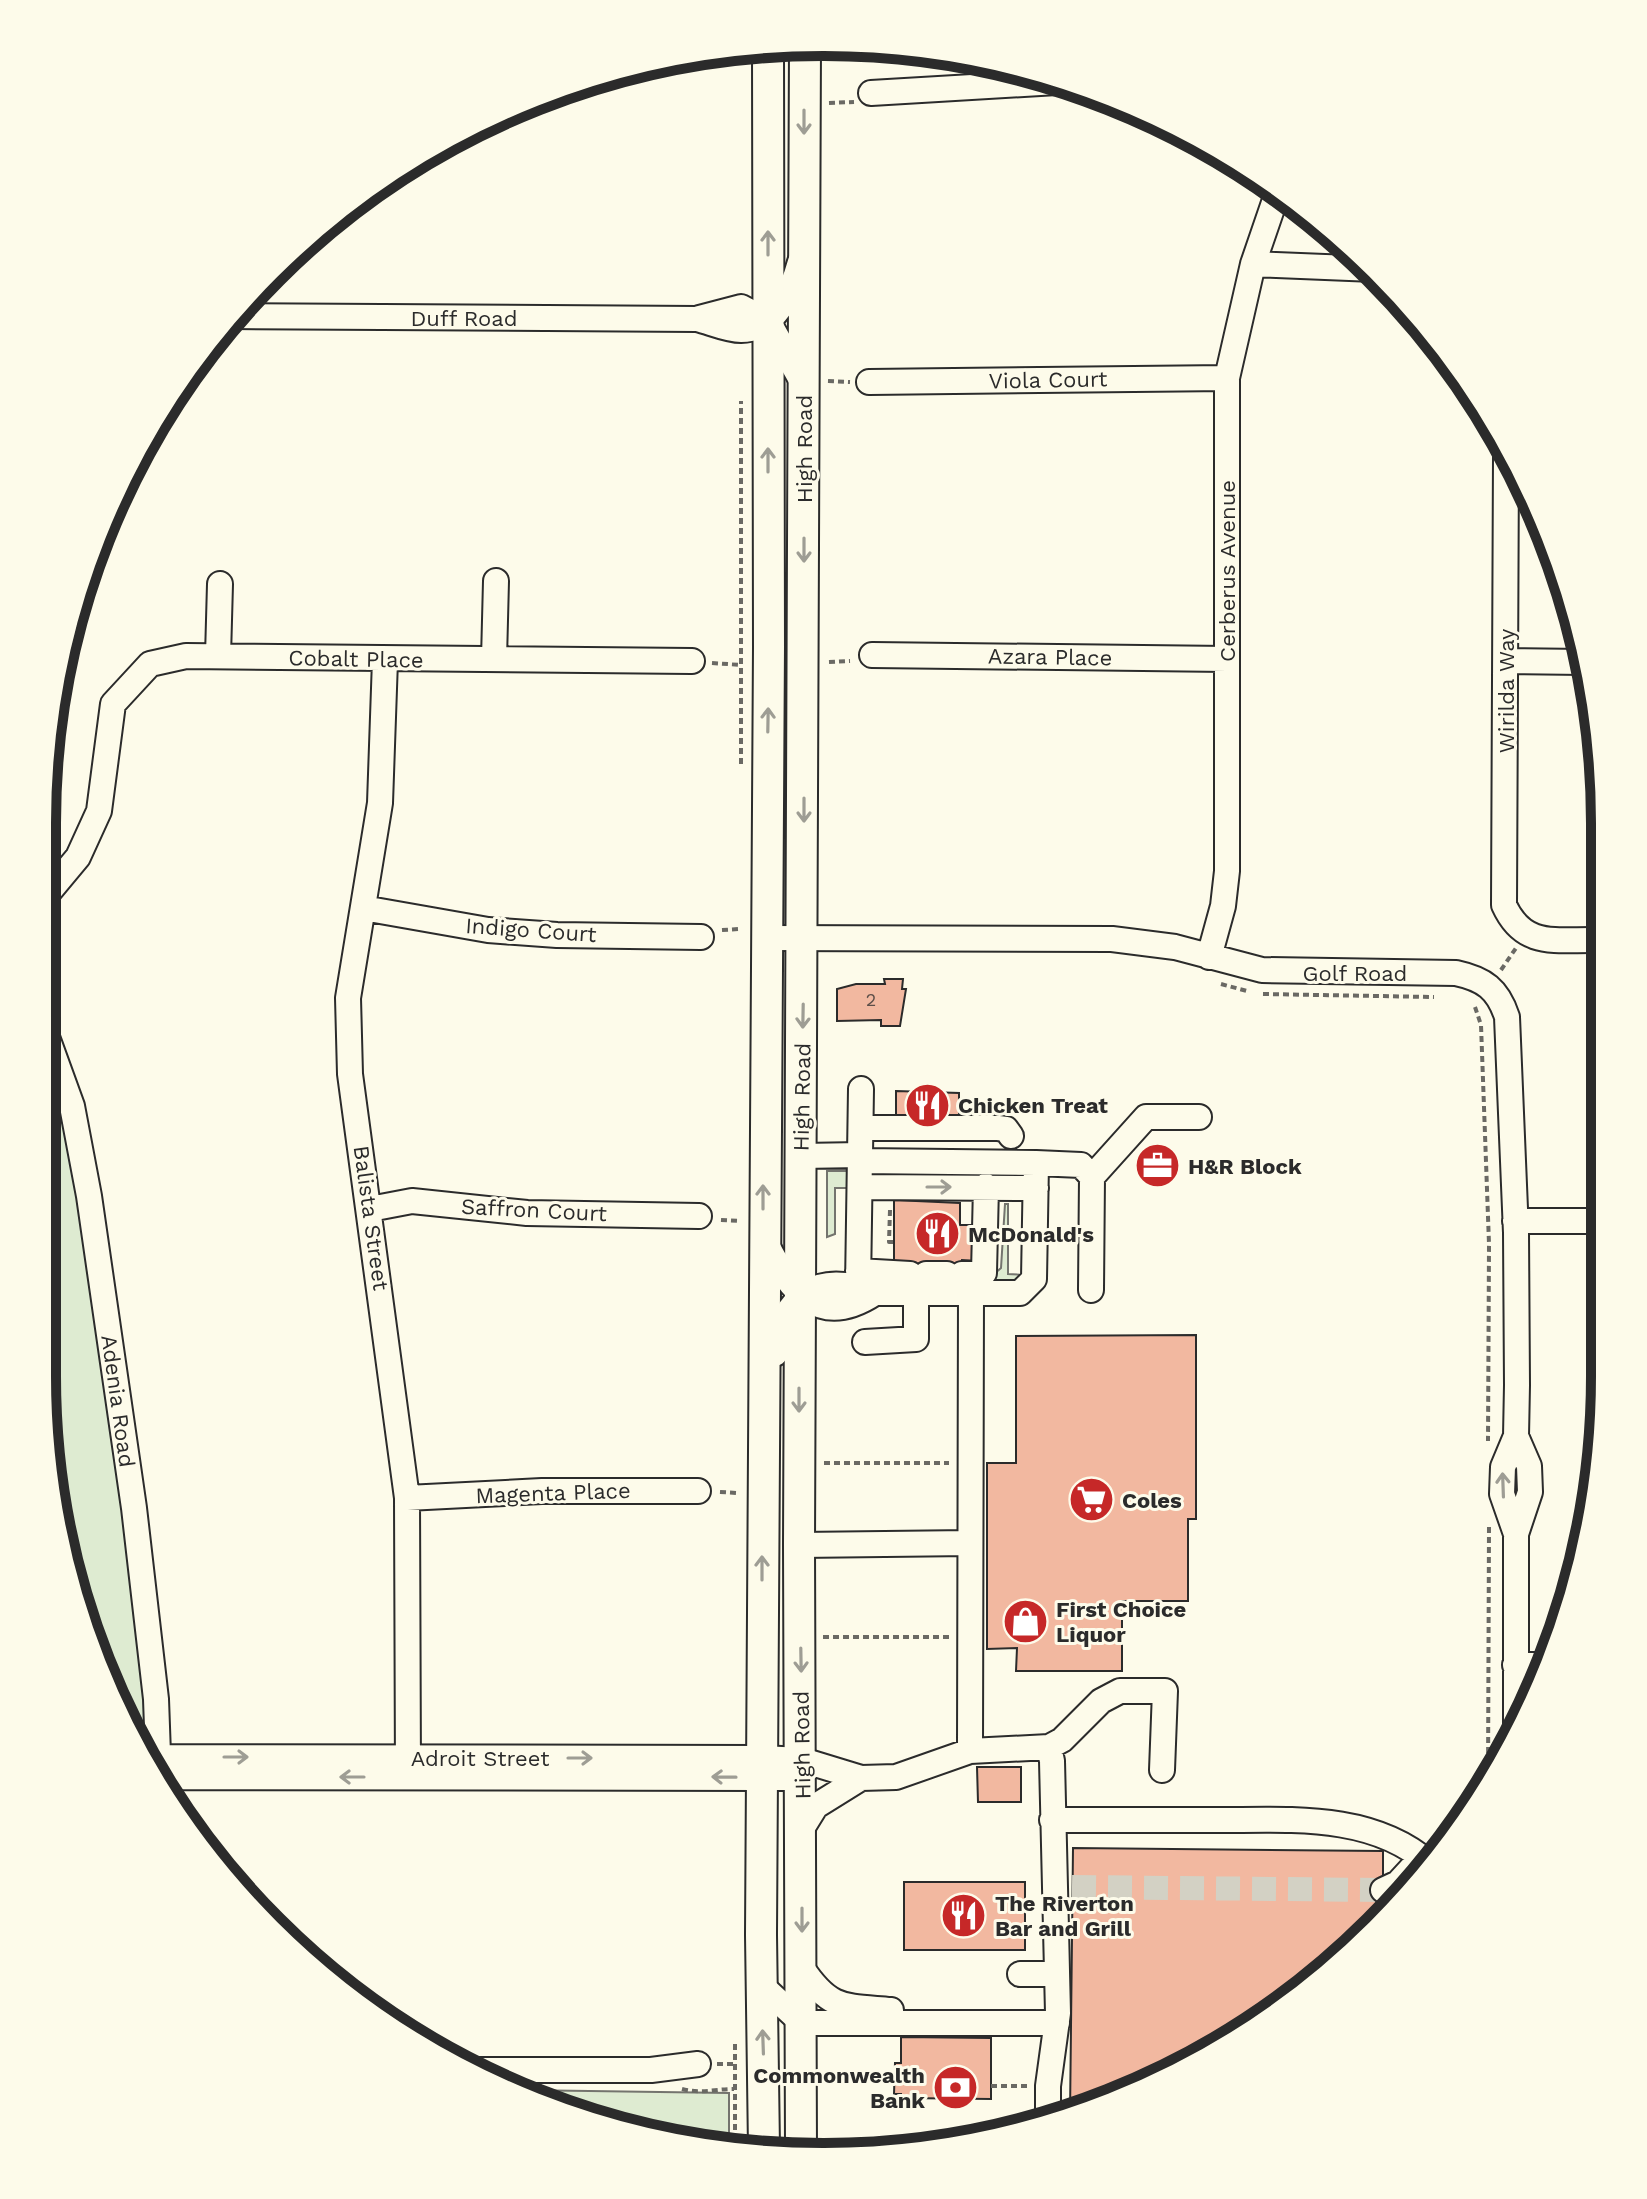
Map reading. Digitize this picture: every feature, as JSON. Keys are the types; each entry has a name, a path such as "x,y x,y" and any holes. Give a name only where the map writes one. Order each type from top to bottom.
{"main road":[{"name":"High Road","path":"801,2142 803,1827 799,1545 804,938 805,57"},
{"name":"High Road","path":"764,2140 761,1768 768,58"}],"street":[{"path":"871,93 1028,84"},
{"name":"Cerberus Avenue","path":"1209,957 1223,906 1227,871 1227,378 1253,264 1274,203"},
{"path":"804,248 794,284 780,309 768,321 804,385"},
{"path":"1253,264 1353,268"},
{"name":"Duff Road","path":"247,316 697,319 741,307 768,321"},
{"name":"Viola Court","path":"869,382 1227,378"},
{"name":"Wirilda Way","path":"1506,473 1504,905 1520,929"},
{"path":"494,659 496,581"},
{"path":"218,656 220,584"},
{"name":"Azara Place","path":"872,655 1227,659"},
{"name":"Cobalt Place","path":"56,883 78,857 99,811 113,704 150,664 186,656 692,661"},
{"name":"Balista Street","path":"385,660 380,803 348,998 350,1074 407,1498 408,1768"},
{"path":"1506,661 1573,662"},
{"name":"Indigo Court","path":"363,908 488,930 557,935 701,937"},
{"path":"1520,929 1540,939 1591,940"},
{"name":"Golf Road","path":"766,938 1112,939 1175,947 1262,970 1456,973 1476,977 1489,985 1501,999 1507,1017 1515,1221 1516,1436 1503,1467 1502,1494 1516,1534 1516,1707"},
{"name":"Adenia Road","path":"56,1062 72,1106 89,1196 134,1508 156,1699 158,1758"},
{"path":"861,1089 864,1284"},
{"path":"972,1113 998,1114 1006,1118 1011,1136 1010,1163"},
{"path":"1091,1290 1092,1177 1146,1117 1199,1117"},
{"path":"861,1128 998,1128 1006,1129 1011,1136"},
{"path":"801,1156 1081,1165 1092,1177"},
{"path":"762,1415 779,1325 789,1306 800,1295 816,1287 936,1280 1020,1293 1034,1279 1036,1163"},
{"path":"861,1187 1036,1188"},
{"path":"865,1342 873,1339 916,1339 936,1280 992,1187"},
{"name":"Saffron Court","path":"370,1209 412,1201 527,1213 699,1216"},
{"path":"1515,1221 1591,1221"},
{"path":"763,1237 781,1272 800,1295"},
{"path":"936,1280 970,1543 970,1751"},
{"name":"Magenta Place","path":"407,1498 542,1491 698,1491"},
{"path":"799,1545 970,1543"},
{"path":"1515,1665 1534,1665"},
{"path":"803,1827 816,1806 861,1770 896,1777 916,1767 970,1751 1049,1747 1062,1740 1101,1701 1120,1691 1165,1691 1162,1770"},
{"path":"1045,2110 1058,2018 1055,1974 1064,1887 1052,1820 1052,1761 1049,1747"},
{"name":"Adroit Street","path":"167,1772 408,1768 861,1770"},
{"path":"1052,1820 1315,1821 1373,1832 1421,1857"},
{"path":"1383,1890 1404,1878"},
{"path":"802,1968 823,1997 864,2008 1058,2018"},
{"path":"1020,1974 1055,1974"},
{"path":"761,1985 802,2023 1058,2018"},
{"path":"497,2070 651,2070 698,2064"}],"path":[{"path":"692,661 741,665"},
{"path":"1497,976 1520,929"},
{"path":"1217,982 1258,994 1292,997 1445,997"},
{"path":"1467,999 1474,1004 1481,1025 1489,1244 1488,1449"},
{"path":"1488,1759 1489,1518"},
{"path":"823,1637 969,1637"},
{"path":"991,2086 1048,2086"},
{"path":"734,2089 735,2137"}],"green space":[{"path":"56,1063 76,1119 160,1735 154,1750 114,1669 82,1574 63,1476 56,1376"},
{"path":"827,1171 852,1171 850,1188 835,1188 835,1234 827,1237"},
{"path":"1005,1204 1008,1204 1008,1274 1025,1275 1022,1281 939,1280 993,1275 1001,1268"},
{"path":"545,2090 729,2093 729,2137 625,2117"}],"building":[{"path":"884,979 903,979 902,989 906,989 900,1026 881,1026 881,1020 837,1021 837,989 856,984 885,984"},
{"name":"Chicken Treat","path":"896,1091 959,1093 959,1117 896,1120"},
{"name":"McDonald's","path":"894,1200 960,1203 960,1225 979,1225 979,1261 962,1260 961,1279 894,1265"},
{"name":"Coles","path":"1196,1335 1196,1519 1188,1519 1188,1601 1122,1601 1122,1671 1016,1671 1017,1648 987,1649 987,1463 1016,1463 1016,1336"},
{"path":"977,1767 1021,1767 1021,1802 978,1802"},
{"path":"1073,1848 1383,1851 1383,1901 1330,1953 1250,2014 1207,2040 1117,2085 1070,2102"},
{"name":"The Riverton Bar and Grill","path":"904,1882 1025,1882 1025,1950 904,1950"},
{"path":"901,2037 991,2038 991,2099 901,2098 901,2094 894,2094 895,2063 901,2063"}],"tunnel":[{"path":"1072,1887 1383,1890"}],"place":[{"name":"Chicken Treat","path":"927,1105"},
{"name":"H&R Block","path":"1157,1166"},
{"name":"McDonald's","path":"937,1234"},
{"name":"Coles","path":"1091,1500"},
{"name":"First Choice Liquor","path":"1025,1622"},
{"name":"The Riverton Bar and Grill","path":"964,1916"},
{"name":"Commonwealth Bank","path":"956,2088"}]}
